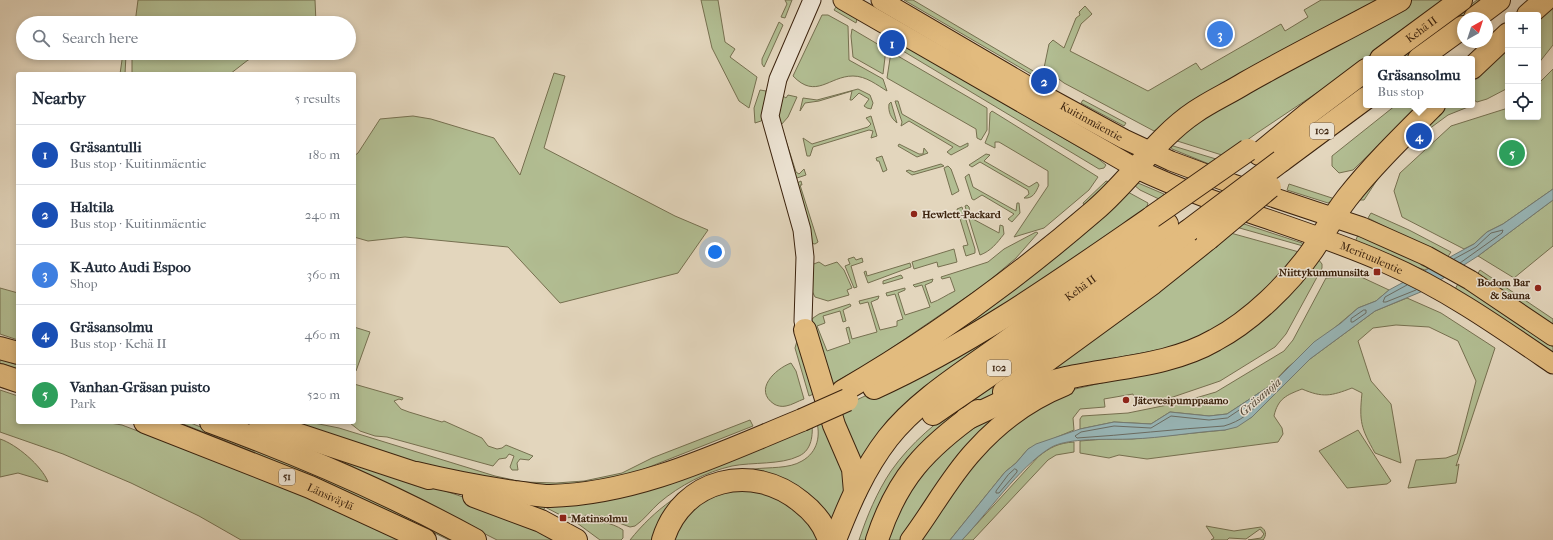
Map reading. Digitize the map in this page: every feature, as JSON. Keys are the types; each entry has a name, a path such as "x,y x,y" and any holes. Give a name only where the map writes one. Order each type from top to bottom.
{"highway":[{"path":"845,396 982,302 1096,210 1171,132 1194,112 1296,54 1400,0"},
{"name":"Kehä II","path":"1385,56 1461,0"},
{"path":"1483,12 1499,0"},
{"path":"1531,12 1545,0"},
{"name":"Kehä II","path":"1423,56 1457,31"},
{"path":"1475,65 1505,37"},
{"name":"102","path":"1160,221 1363,72"},
{"name":"Kehä II","path":"850,540 860,514 882,470 898,448 916,428 961,393 1034,344 1188,231 1288,163 1363,101"},
{"path":"966,419 1044,384 1066,378 1165,359 1214,341 1259,309 1290,277 1312,252 1333,217 1363,178 1431,108"},
{"path":"877,540 890,504 904,480 934,444 1147,287 1208,239 1288,163"},
{"path":"416,473 467,486 548,496 592,494 632,485 794,420 845,396 913,370 968,340 1160,221"},
{"name":"Kehä II","path":"836,540 855,492 869,465 889,437 917,408 1160,221"},
{"path":"805,330 834,425 853,469 855,492"},
{"path":"0,348 16,352"},
{"path":"0,375 16,380"},
{"name":"Länsiväylä","path":"150,424 310,487 425,540"},
{"name":"51","path":"216,424 260,440 348,478 475,540"},
{"path":"266,424 416,473 541,521 576,540"},
{"path":"663,540 670,523 678,512 692,498 705,489 718,484 748,479 763,481 792,495 819,518 830,540"}],"main road":[{"name":"Kuitinmäentie","path":"843,0 1137,169 1174,186"},
{"name":"Kuitinmäentie","path":"880,0 1038,92 1124,139 1152,152 1232,184 1295,204"},
{"name":"Merituulentie","path":"1174,186 1320,238 1409,274 1471,308 1553,364"},
{"name":"Merituulentie","path":"1295,204 1362,227 1427,256 1470,280 1553,336"},
{"path":"910,540 973,452 996,429 1050,392 1093,374"}],"street":[{"path":"805,330 803,321 805,257 802,230 770,116 778,79 812,0"}],"green space":[{"path":"138,0 315,0 316,16 136,16"},
{"path":"701,0 718,0 725,42 735,49 730,57 757,77 749,108 739,101 712,48"},
{"path":"785,0 792,0 785,18 781,17 787,4"},
{"path":"904,0 913,0 1040,75 1038,78"},
{"path":"1321,0 1388,0 1154,131 1064,83 1044,68 1049,44 1053,40 1064,48 1076,18 1080,15 1079,12 1085,6 1092,14 1081,24 1070,51 1148,91 1196,63 1201,70 1281,24 1285,31 1308,17 1304,10"},
{"path":"1409,0 1446,0 1369,56 1363,56 1363,60 1333,82 1225,156 1174,140 1184,130"},
{"path":"1477,0 1485,0 1469,12 1461,12"},
{"path":"1553,0 1553,45 1541,60 1541,48 1541,12"},
{"path":"836,7 857,19 856,23 834,10"},
{"path":"822,15 828,15 848,26 849,60 883,79 887,91 871,81 858,76 844,77 816,87 801,83 793,76"},
{"path":"1457,15 1457,21 1409,56 1402,56"},
{"path":"779,22 783,25 764,67 762,64 762,59"},
{"path":"852,29 886,49 883,74 853,57 851,36"},
{"path":"901,44 1096,157 1106,165 1104,168 1099,169 898,48"},
{"path":"1505,45 1505,90 1487,99 1477,102 1475,101 1475,73"},
{"path":"891,52 987,108 987,130 981,140 977,138 976,129 887,78"},
{"path":"122,60 126,60 125,72 120,72"},
{"path":"132,60 248,60 233,72 132,72"},
{"path":"1553,69 1553,189 1503,224 1487,232 1474,244 1464,249 1402,217 1394,191 1400,173 1451,126 1505,109 1505,120 1541,120 1541,81"},
{"path":"554,73 565,76 544,148 675,216 708,230 678,273 560,303 508,247 405,237 368,241 356,238 356,154 380,119 413,116 431,119 494,138 520,175"},
{"path":"858,89 870,95 873,103 871,109 864,106 869,99 859,93 852,100 850,100 852,91 819,101 805,103 800,111 803,98 817,100"},
{"path":"760,90 766,91 764,118 755,123 754,108"},
{"path":"788,95 797,97 788,117 781,125 796,172 799,174 804,169 806,175 794,179 777,122 783,96 786,98"},
{"path":"1083,100 1126,123 1124,126 1081,103"},
{"path":"895,101 898,101 902,114 960,147 968,143 968,146 951,155 947,152 953,147 909,121 901,126 902,122"},
{"path":"891,102 897,123 890,112 889,104"},
{"path":"1392,108 1417,108 1353,170 1339,173 1332,166 1332,156"},
{"path":"1442,108 1466,108 1448,115 1429,129 1424,129"},
{"path":"992,111 1098,177 1089,190 1044,228 1014,237 1048,186 1048,171 999,142 995,142 995,148 985,143 989,133 990,113"},
{"path":"871,116 877,136 871,138 873,131 869,130 813,147 810,156 807,156 803,138 812,144 868,127 871,124 866,118"},
{"path":"899,144 919,154 923,154 924,148 928,153 917,157 898,146"},
{"path":"1170,145 1216,159 1214,166 1172,149"},
{"path":"986,154 990,155 984,161 1029,187 1037,182 1039,185 1034,194 1030,197 1024,198 1029,194 1028,190 980,162 972,167 969,165"},
{"path":"882,156 887,170 883,172 879,161 877,161 876,158"},
{"path":"941,164 944,166 912,175 906,171 909,170 914,172"},
{"path":"948,166 951,169 959,191 952,195 944,168"},
{"path":"969,174 973,187 1016,211 1017,203 1019,203 1020,213 1012,222 1008,219 1014,214 982,195 974,200 972,199 965,177"},
{"path":"1379,177 1364,200 1356,200"},
{"path":"801,181 802,185 800,185 818,242 815,244 810,243 795,184"},
{"path":"1106,181 1110,182 1085,207 1083,203"},
{"path":"1138,183 1164,194 1161,200 1140,190 1134,185"},
{"path":"1289,184 1335,199 1328,203 1287,190"},
{"path":"1126,191 1148,203 1145,214 973,328 917,352"},
{"path":"1553,200 1553,246 1514,278 1478,256"},
{"path":"967,205 969,207 971,218 999,233 1000,225 1003,226 1004,234 991,249 980,255 965,206"},
{"path":"962,207 975,249 975,253 966,256 963,246 968,245 957,209"},
{"path":"1371,213 1409,230 1451,252 1447,258 1368,218"},
{"path":"1238,222 1302,243 1303,246 1236,227"},
{"path":"1036,232 1038,233 1016,258 984,285 874,360 827,387 810,323 813,318 819,314 850,304 851,306 843,310 846,321 843,322 840,311 823,316 825,323 817,326 827,351 850,343 846,328 849,327 852,339 877,332 868,302 860,304 859,301 879,296 878,299 871,302 880,330 897,326 897,321 903,319 895,294 887,296 886,293 905,288 905,290 898,293 905,315 930,307 922,285 915,287 913,285 933,279 932,282 925,285 931,303 934,302 955,291 950,277 942,279 941,277 988,262 1004,249"},
{"path":"1227,232 1299,252 1273,284 1220,329 1169,348 1099,361 1025,384"},
{"path":"1358,235 1419,261 1421,265 1429,268 1425,270 1416,267 1355,242"},
{"path":"954,249 957,262 938,267 937,262 914,269 912,262"},
{"path":"854,257 856,260 862,258 863,262 851,266 857,287 854,288 845,266 850,264 848,259"},
{"path":"1318,259 1322,264 1322,268 1286,334 1275,347 1220,381 1170,398 1136,405 1133,394 1104,399 1105,407 1080,409 1073,418 1074,430 1028,449 1016,463 1005,472 950,540 917,540 974,459 1003,430 1071,390 1162,369"},
{"path":"819,262 825,266 837,262 844,270 852,288 847,290 849,295 828,301 815,297 811,289 811,265"},
{"path":"910,263 911,267 868,283 864,272 866,271 867,276"},
{"path":"1480,270 1553,319 1553,326 1477,275"},
{"path":"901,275 903,278 883,284 883,281"},
{"path":"1359,276 1389,290 1376,301 1358,308 1287,368 1271,385 1227,414 1209,416 1170,412 1151,424 1114,422 1080,429 1080,419 1082,416 1128,413 1182,402 1216,392 1284,351 1293,340 1326,278"},
{"path":"1458,284 1483,299 1553,347 1553,354 1455,289"},
{"path":"0,288 16,292 16,339 0,334"},
{"path":"1407,298 1441,313 1495,348 1456,466 1459,464 1456,483 1408,488 1416,460 1446,458 1457,454 1476,381 1458,341 1429,327 1396,325 1373,328 1358,341 1371,381 1391,404 1401,463 1375,453 1362,424 1362,393 1352,388 1327,395 1316,394 1302,389 1284,398 1278,405 1274,416 1282,428 1283,434 1278,442 1147,459 1119,455 1109,458 1080,453 1080,441 1132,439 1225,430 1252,417 1310,359 1375,311"},
{"path":"1053,299 859,472 835,410 925,368"},
{"path":"356,328 370,332 356,371"},
{"path":"797,341 801,342 820,391 809,396 795,348"},
{"path":"1054,350 961,417 871,540 859,540 865,522 881,487 891,471 907,451 925,433 945,417 987,388"},
{"path":"0,359 16,364 16,368 0,363"},
{"path":"791,363 796,371 804,399 788,405 778,406 768,398 766,386 773,375"},
{"path":"356,385 403,398 402,400 399,399 394,401 401,409 442,422 444,421 482,438 488,446 497,449 506,445 533,456 529,460 520,459 517,463 518,470 512,470 510,467 514,456 509,454 506,458 499,459 493,466 360,431 351,424 356,424"},
{"path":"0,390 16,395 16,424 122,425 284,487 400,540 241,540 199,516 131,483 63,454 0,432"},
{"path":"1001,409 903,540 884,540 887,527 920,476 957,439"},
{"path":"827,416 848,482 832,522 816,508 725,477 659,540 630,540 660,509 683,493 708,480 729,473 754,469 785,467 802,461 812,453 817,443 818,431 816,419"},
{"path":"750,420 753,426 596,488 480,482 287,424 319,424 339,428 495,476 523,482 556,483 584,481 622,473 652,458"},
{"path":"812,422 811,442 807,450 799,456 784,461 732,466 703,476 684,485 667,496 635,526 630,527 600,516 588,515 566,518 545,507 543,511 500,497 537,502"},
{"path":"183,424 193,424 310,470 458,540 449,540 382,508 247,449"},
{"path":"247,424 504,511 566,540 497,540 448,515"},
{"path":"1358,430 1391,481 1387,484 1347,488 1319,451"},
{"path":"0,439 28,456 40,469 48,482 18,473 0,477"},
{"path":"1074,442 1074,452 1056,455 1048,460 973,540 962,540 1038,457 1055,446"},
{"path":"741,485 790,500 822,540 670,540 691,507"},
{"path":"584,521 614,525 623,530 623,538 621,540 600,540 577,523"},
{"path":"1206,526 1234,531 1261,527 1265,534 1263,540 1248,540 1261,538 1264,534 1260,529 1246,539 1229,538 1227,540 1211,540 1214,538"}],"water":[{"name":"Gräsanoja","path":"1553,189 1553,200 1478,256 1423,291 1375,311 1310,359 1252,417 1237,427 1225,430 1154,437 1101,439 1058,444 1038,456 1015,478 962,540 950,540 1005,472 1016,463 1028,449 1036,444 1080,429 1114,422 1151,424 1170,412 1209,416 1227,414 1271,385 1314,342 1341,323 1358,308 1376,301 1389,290 1474,244 1487,232 1503,224"}],"place":[{"name":"K-Auto Audi Espoo","path":"1220,34"},
{"name":"Gräsantulli","path":"892,43"},
{"name":"Haltila","path":"1044,81"},
{"name":"Gräsansolmu","path":"1419,136"},
{"name":"Vanhan-Gräsan puisto","path":"1512,153"},
{"name":"Hewlett-Packard","path":"914,214"},
{"name":"Niittykummunsilta","path":"1377,272"},
{"name":"Bodom Bar & Sauna","path":"1538,288"},
{"name":"Jätevesipumppaamo","path":"1126,400"},
{"name":"Matinsolmu","path":"563,518"}]}
